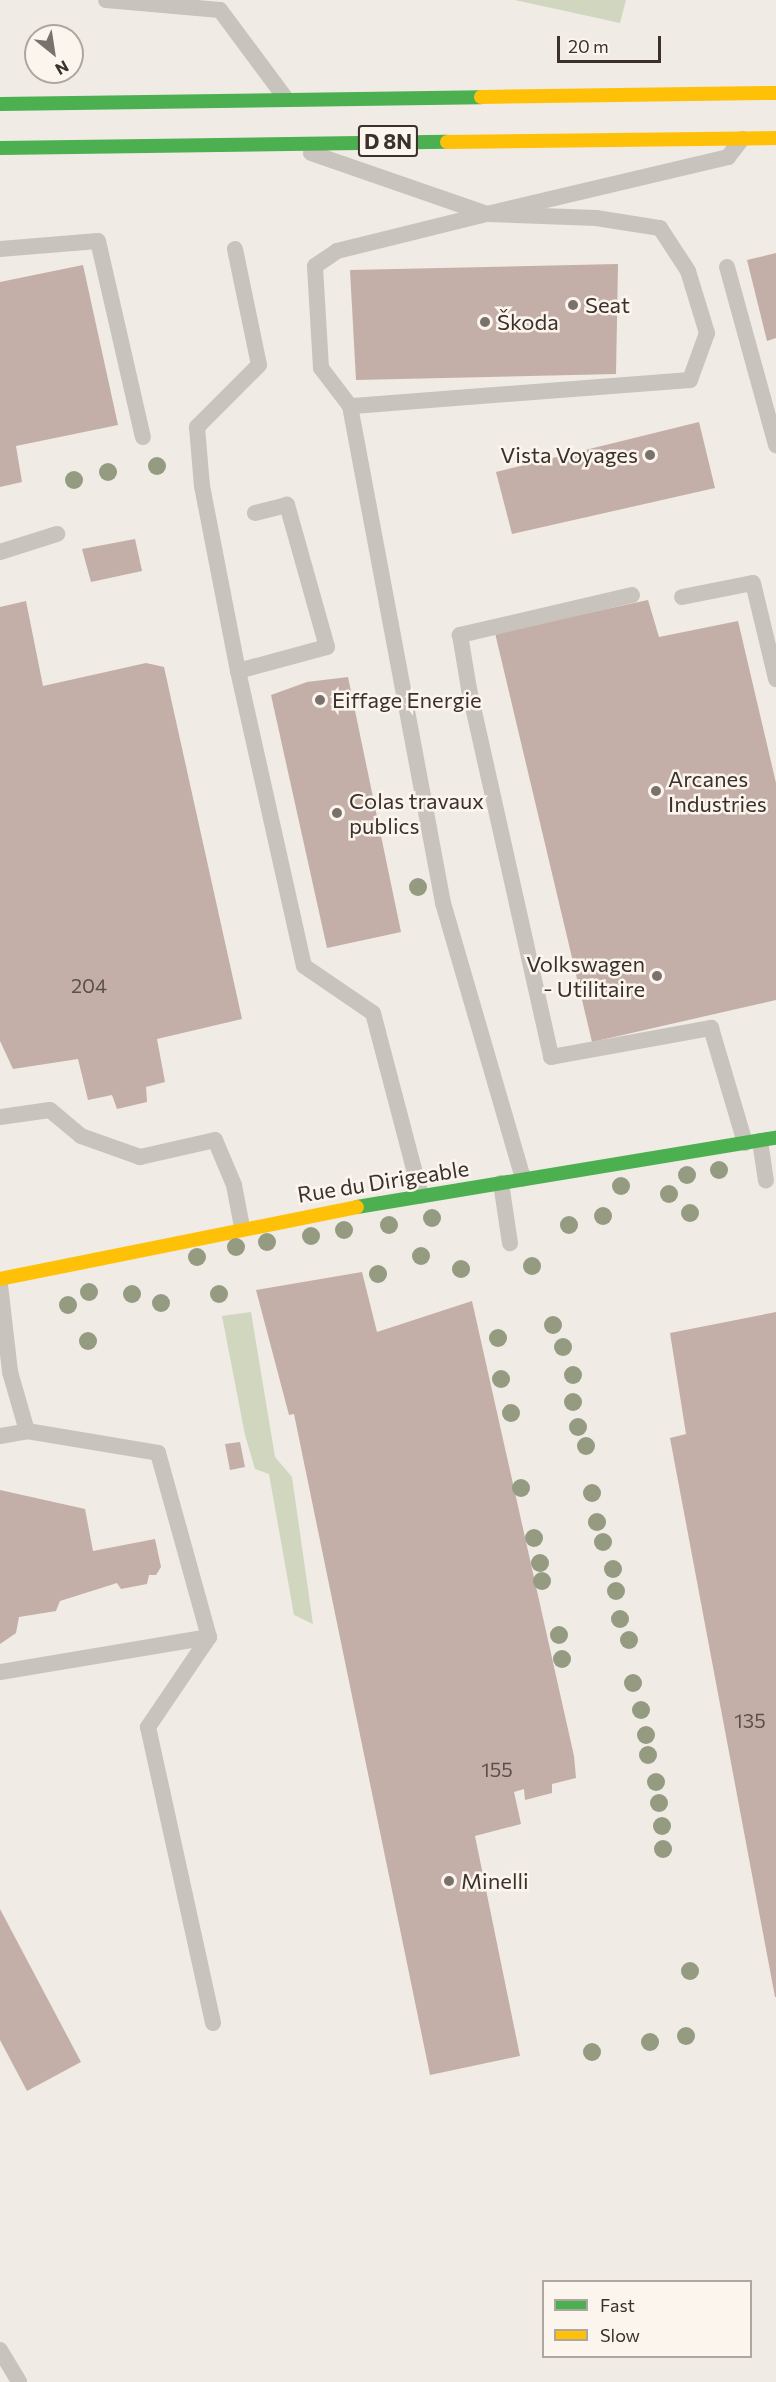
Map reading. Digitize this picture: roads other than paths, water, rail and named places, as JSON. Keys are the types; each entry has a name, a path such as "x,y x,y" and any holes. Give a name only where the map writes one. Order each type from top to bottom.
{"main road":[{"name":"D 8N","path":"0,104 776,93"},
{"name":"D 8N","path":"0,148 279,142 776,138"},
{"name":"Rue du Dirigeable","path":"0,1279 242,1227 760,1140"}],"lane":[{"path":"106,0 213,5 286,99"},
{"path":"523,1179 443,903 350,406 321,368 315,266 337,251 728,157 742,138"},
{"path":"279,142 487,214 596,218 660,228 688,271 707,333 690,380 350,406"},
{"path":"0,249 98,241 143,437"},
{"path":"234,249 259,365 197,427 202,486 238,671 304,966 374,1013 421,1196"},
{"path":"727,267 776,445"},
{"path":"238,671 327,647 287,505 255,513"},
{"path":"0,552 57,534"},
{"path":"681,597 753,583 776,679"},
{"path":"632,595 460,635 551,1057 711,1028 760,1140 766,1181"},
{"path":"0,1117 50,1110 81,1136 140,1157 215,1140 234,1185 242,1227"},
{"path":"501,1183 510,1243"},
{"path":"0,1286 10,1371 27,1431"},
{"path":"0,1436 27,1431 158,1454 209,1637 148,1728 213,2023"},
{"path":"0,1672 209,1637"},
{"path":"0,2350 19,2382"}],"place":[{"name":"Seat","path":"573,305"},
{"name":"Škoda","path":"485,322"},
{"name":"Vista Voyages","path":"650,455"},
{"name":"Eiffage Energie","path":"320,700"},
{"name":"Arcanes Industries","path":"656,791"},
{"name":"Colas travaux publics","path":"337,813"},
{"name":"Volkswagen - Utilitaire","path":"657,976"},
{"name":"Minelli","path":"449,1881"}]}
